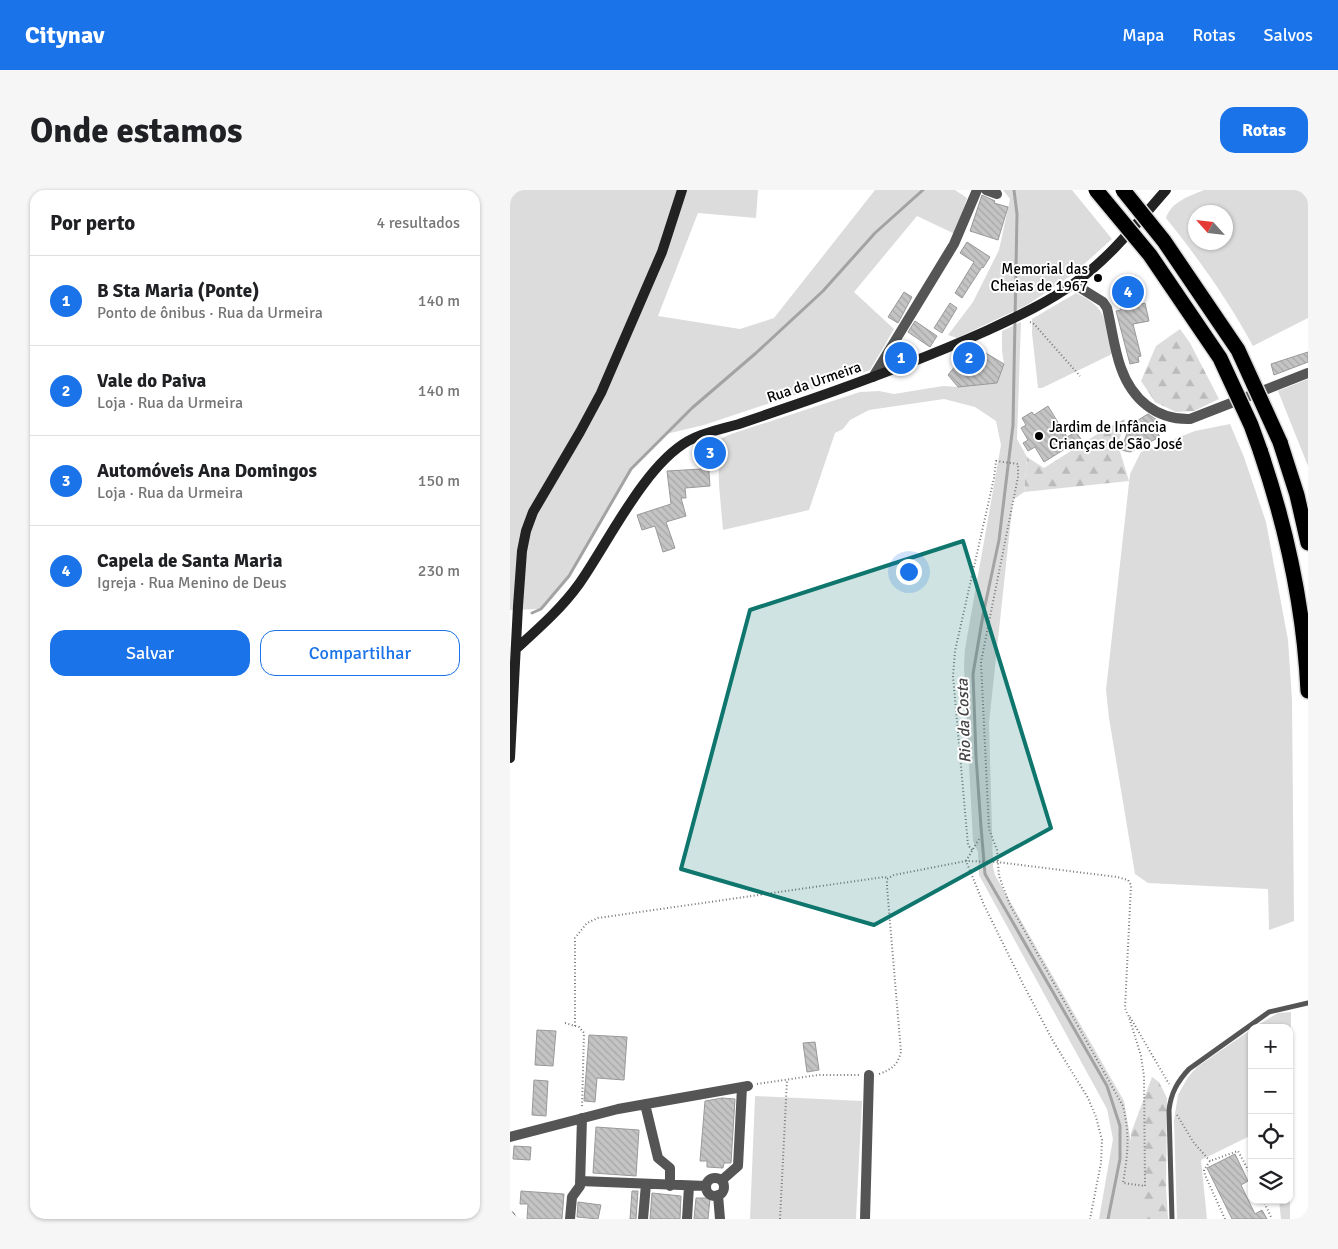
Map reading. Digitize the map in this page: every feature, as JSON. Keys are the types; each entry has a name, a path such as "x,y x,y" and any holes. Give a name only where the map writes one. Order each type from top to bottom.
{"highway":[{"path":"1096,190 1150,255 1220,358 1251,425 1277,499 1294,572 1306,650 1308,691"},
{"path":"1123,190 1164,241 1238,350 1280,442 1297,495 1308,543"}],"street":[{"path":"510,758 513,652 522,551 526,531 533,512 601,393 662,252 682,190"},
{"path":"874,377 954,244 977,190"},
{"path":"986,190 997,194"},
{"name":"Rua da Urmeira","path":"513,652 562,606 578,586 644,486 666,459 687,442 701,435 738,424 914,362 1020,315 1074,284 1100,262 1166,190"},
{"path":"1074,284 1103,302 1107,308 1121,368 1127,382 1139,398 1150,408 1161,414 1176,419 1190,419 1308,373"},
{"path":"866,1219 869,1075"},
{"path":"510,1137 618,1109 745,1086 738,1166 722,1180"},
{"path":"645,1104 658,1158 670,1168 670,1186"},
{"path":"570,1219 572,1198 580,1186 582,1118"},
{"path":"715,1177 722,1180 724,1187 718,1195 714,1196 708,1193 706,1186 708,1180 715,1177"},
{"path":"580,1181 706,1186"},
{"path":"643,1219 646,1184"},
{"path":"687,1219 690,1186"},
{"path":"718,1195 720,1219"}],"lane":[{"path":"1172,1219 1169,1110 1174,1089 1179,1080 1189,1069 1262,1016 1278,1009 1308,1003"}],"path":[{"path":"1034,324 1080,376"},
{"path":"972,850 968,845 953,676 955,651 994,478 996,461 1018,464 1018,476 981,662 989,829 997,850 996,862 999,876 1010,905 1123,1106 1129,1149 1123,1183 1146,1186 1144,1076 1141,1056 1128,1014"},
{"path":"966,861 979,839"},
{"path":"966,861 984,905 1023,984 1053,1040 1088,1098 1096,1117 1102,1140 1101,1162 1090,1219"},
{"path":"575,1026 575,938 587,924 598,918 884,877 888,878 894,874 966,861 996,862 1128,880 1131,885 1125,1008 1174,1089"},
{"path":"745,1086 818,1075 874,1075 892,1069 898,1062 901,1052 887,887 888,878"},
{"path":"565,1023 582,1029 584,1033 582,1118"},
{"path":"780,1219 787,1080"},
{"path":"1169,1110 1178,1115 1194,1143 1210,1161"},
{"path":"1225,1219 1204,1175 1206,1166 1210,1161 1238,1151 1248,1170"},
{"path":"1265,1204 1272,1219"}],"highlighted area":[{"path":"963,541 1051,828 874,925 681,869 750,610"}],"green space":[{"path":"510,190 758,190 756,218 698,213 658,316 740,329 774,318 875,190 955,190 967,198 955,234 917,216 854,292 894,329 870,370 704,425 666,434 631,469 569,576 541,609 510,610"},
{"path":"1003,190 1072,190 1112,239 1072,275 1027,305 957,338 948,335 973,302 999,250 1010,199"},
{"path":"1204,190 1308,190 1308,318 1253,346 1233,312 1191,250 1233,250 1233,205 1188,205 1188,246 1166,218 1168,212 1176,204"},
{"path":"1076,293 1094,304 1103,316 1113,351 1110,355 1042,388 1038,388 1032,319"},
{"path":"1021,322 1017,439 1027,457 1024,492 1013,500 989,723 993,867 995,875 1124,1101 1131,1142 1143,1142 1143,1219 1099,1219 1113,1139 1107,1109 979,875 978,852 973,841 964,667 965,649 1001,445 996,421 975,407 944,399 869,410 850,420 843,429 835,433 809,510 723,530 718,440 731,434 860,392 879,391 894,394 943,386 958,387 997,383 1004,364 1002,331"},
{"path":"1180,329 1190,343 1219,399 1194,411 1176,412 1155,402 1141,381 1156,346"},
{"path":"1308,379 1308,466 1278,391"},
{"path":"1125,419 1118,445 1129,481 1024,492 1027,457 1044,468 1107,428"},
{"path":"1230,424 1244,457 1266,522 1288,640 1292,700 1294,921 1269,930 1268,889 1148,883 1135,874 1106,690 1130,474 1141,452 1195,431"},
{"path":"1291,1012 1291,1024 1260,1024 1278,1013"},
{"path":"1248,1032 1248,1137 1201,1160 1207,1219 1177,1219 1174,1120 1178,1095 1188,1077 1197,1067"},
{"path":"1152,1077 1159,1082 1167,1098 1166,1187 1168,1219 1143,1219 1143,1142 1131,1143 1131,1133"},
{"path":"755,1096 862,1101 856,1219 750,1219"},
{"path":"1279,1204 1290,1204 1290,1219 1281,1219"}],"building":[{"path":"982,195 995,201 994,203 1008,207 998,240 970,231"},
{"path":"967,242 990,257 962,298 955,293 974,262 960,253"},
{"path":"1136,276 1142,304 1145,303 1149,321 1133,324 1141,356 1138,357 1139,362 1130,364 1116,311 1121,310 1115,281"},
{"path":"904,292 912,297 898,323 888,317"},
{"path":"950,303 957,308 942,333 934,328"},
{"path":"915,321 937,336 930,347 908,332"},
{"path":"976,347 1004,364 997,383 958,387 948,375 968,350"},
{"path":"1308,352 1308,362 1274,375 1271,364"},
{"name":"Jardim de Infância Crianças de São José","path":"1048,406 1067,437 1076,432 1081,439 1044,462 1035,447 1028,451 1023,443 1028,440 1021,428 1026,425 1022,418 1032,412 1034,415"},
{"path":"1148,414 1157,420 1152,424 1160,437 1130,452 1121,450 1130,425"},
{"path":"701,445 719,445 718,461 708,461 710,486 685,488 686,498 681,498 686,516 666,522 675,548 663,552 655,526 642,530 637,515 671,504 667,471 701,469"},
{"path":"537,1030 556,1031 553,1066 535,1065"},
{"path":"589,1035 627,1037 624,1080 597,1078 595,1102 584,1101"},
{"path":"815,1042 819,1070 807,1072 803,1043"},
{"path":"534,1080 548,1081 546,1116 532,1115"},
{"path":"722,1098 735,1099 731,1163 724,1163 723,1168 707,1167 707,1161 700,1161 705,1101"},
{"path":"596,1127 639,1130 636,1176 593,1173"},
{"path":"514,1146 531,1147 530,1160 513,1159"},
{"path":"1235,1154 1248,1181 1241,1185 1248,1200 1248,1204 1250,1204 1255,1214 1262,1210 1267,1219 1232,1219 1207,1168"},
{"path":"521,1191 564,1194 562,1219 527,1219 528,1204 520,1204"},
{"path":"632,1191 638,1191 636,1219 630,1219"},
{"path":"652,1193 681,1196 680,1219 650,1219"},
{"path":"696,1198 710,1198 708,1219 694,1219"},
{"path":"578,1202 601,1205 598,1219 577,1217"}],"waterway":[{"path":"532,613 541,609 569,576 631,469 692,408 756,353 823,291 875,233 923,190"},
{"name":"Rio da Costa","path":"1014,190 1017,214 1013,425 999,540 973,674 976,756 985,874 1107,1086 1120,1126 1120,1159 1108,1219"}],"place":[{"name":"Memorial das Cheias de 1967","path":"1098,278"},
{"name":"Capela de Santa Maria","path":"1128,292"},
{"name":"B Sta Maria (Ponte)","path":"901,358"},
{"name":"Vale do Paiva","path":"969,358"},
{"name":"Jardim de Infância Crianças de São José","path":"1039,436"},
{"name":"Automóveis Ana Domingos","path":"710,453"}]}
